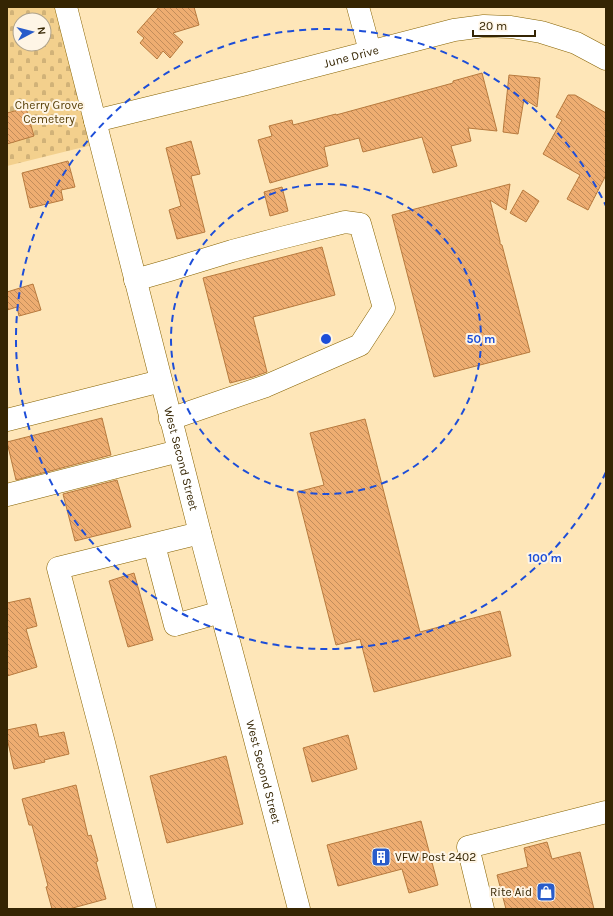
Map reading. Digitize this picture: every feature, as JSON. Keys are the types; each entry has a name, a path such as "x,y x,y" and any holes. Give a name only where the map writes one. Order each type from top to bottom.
{"main road":[{"name":"West Second Street","path":"66,7 134,280 299,909"},
{"path":"358,7 370,51"},
{"name":"June Drive","path":"95,121 246,84 454,30 484,26 511,27 541,32 576,42 606,59"},
{"path":"134,280 274,240 345,222 360,224 384,308 360,345 266,386 170,419"},
{"path":"7,420 161,381"},
{"path":"7,495 179,451"},
{"path":"146,909 58,568 200,534"},
{"path":"154,545 175,625 221,612"},
{"path":"483,909 468,847 606,812"}],"green space":[{"name":"Cherry Grove Cemetery","path":"7,7 66,7 100,143 7,166"}],"building":[{"path":"159,7 194,7 199,25 173,33 183,42 170,58 163,51 157,59 140,43 144,38 137,32"},
{"path":"482,73 497,131 468,128 471,141 451,146 457,166 433,173 422,137 363,152 359,138 324,147 328,166 270,183 258,140 272,136 269,126 292,120 293,125 336,115 453,83 453,81"},
{"path":"509,75 540,78 537,107 524,99 518,134 503,132"},
{"path":"568,95 575,95 606,113 606,175 588,210 567,199 580,175 543,154 562,120 556,117"},
{"path":"26,108 34,136 7,144 7,113"},
{"path":"191,141 200,174 191,176 205,232 177,239 169,210 181,206 166,148"},
{"path":"68,161 75,187 61,190 63,200 30,208 22,173"},
{"path":"510,184 506,210 490,200 500,244 502,245 530,352 434,377 392,215"},
{"path":"282,187 288,211 270,216 264,192"},
{"path":"523,190 539,201 526,222 510,213"},
{"path":"322,247 335,295 253,317 267,372 230,383 203,278"},
{"path":"33,284 41,310 19,316 17,307 7,310 7,292"},
{"path":"102,418 111,455 16,480 7,442"},
{"path":"365,419 420,632 500,611 511,656 374,692 360,639 336,645 297,492 324,485 310,433"},
{"path":"117,480 131,527 75,541 63,494"},
{"path":"134,573 153,640 128,647 109,581"},
{"path":"30,598 37,626 26,629 37,667 7,676 7,603"},
{"path":"36,724 39,737 64,732 69,754 44,760 45,762 14,769 7,738 7,730"},
{"path":"348,735 357,769 312,782 303,748"},
{"path":"226,756 243,824 167,843 150,776"},
{"path":"76,785 88,836 91,835 98,861 96,862 106,899 69,909 52,909 46,887 48,886 32,825 29,825 22,799"},
{"name":"VFW Post 2402","path":"421,821 438,885 409,893 402,869 338,886 327,845"},
{"name":"Rite Aid","path":"547,842 552,859 580,852 594,909 506,909 497,875 528,867 524,848"}],"place":[{"name":"VFW Post 2402","path":"381,857"},
{"name":"Rite Aid","path":"546,892"}]}
